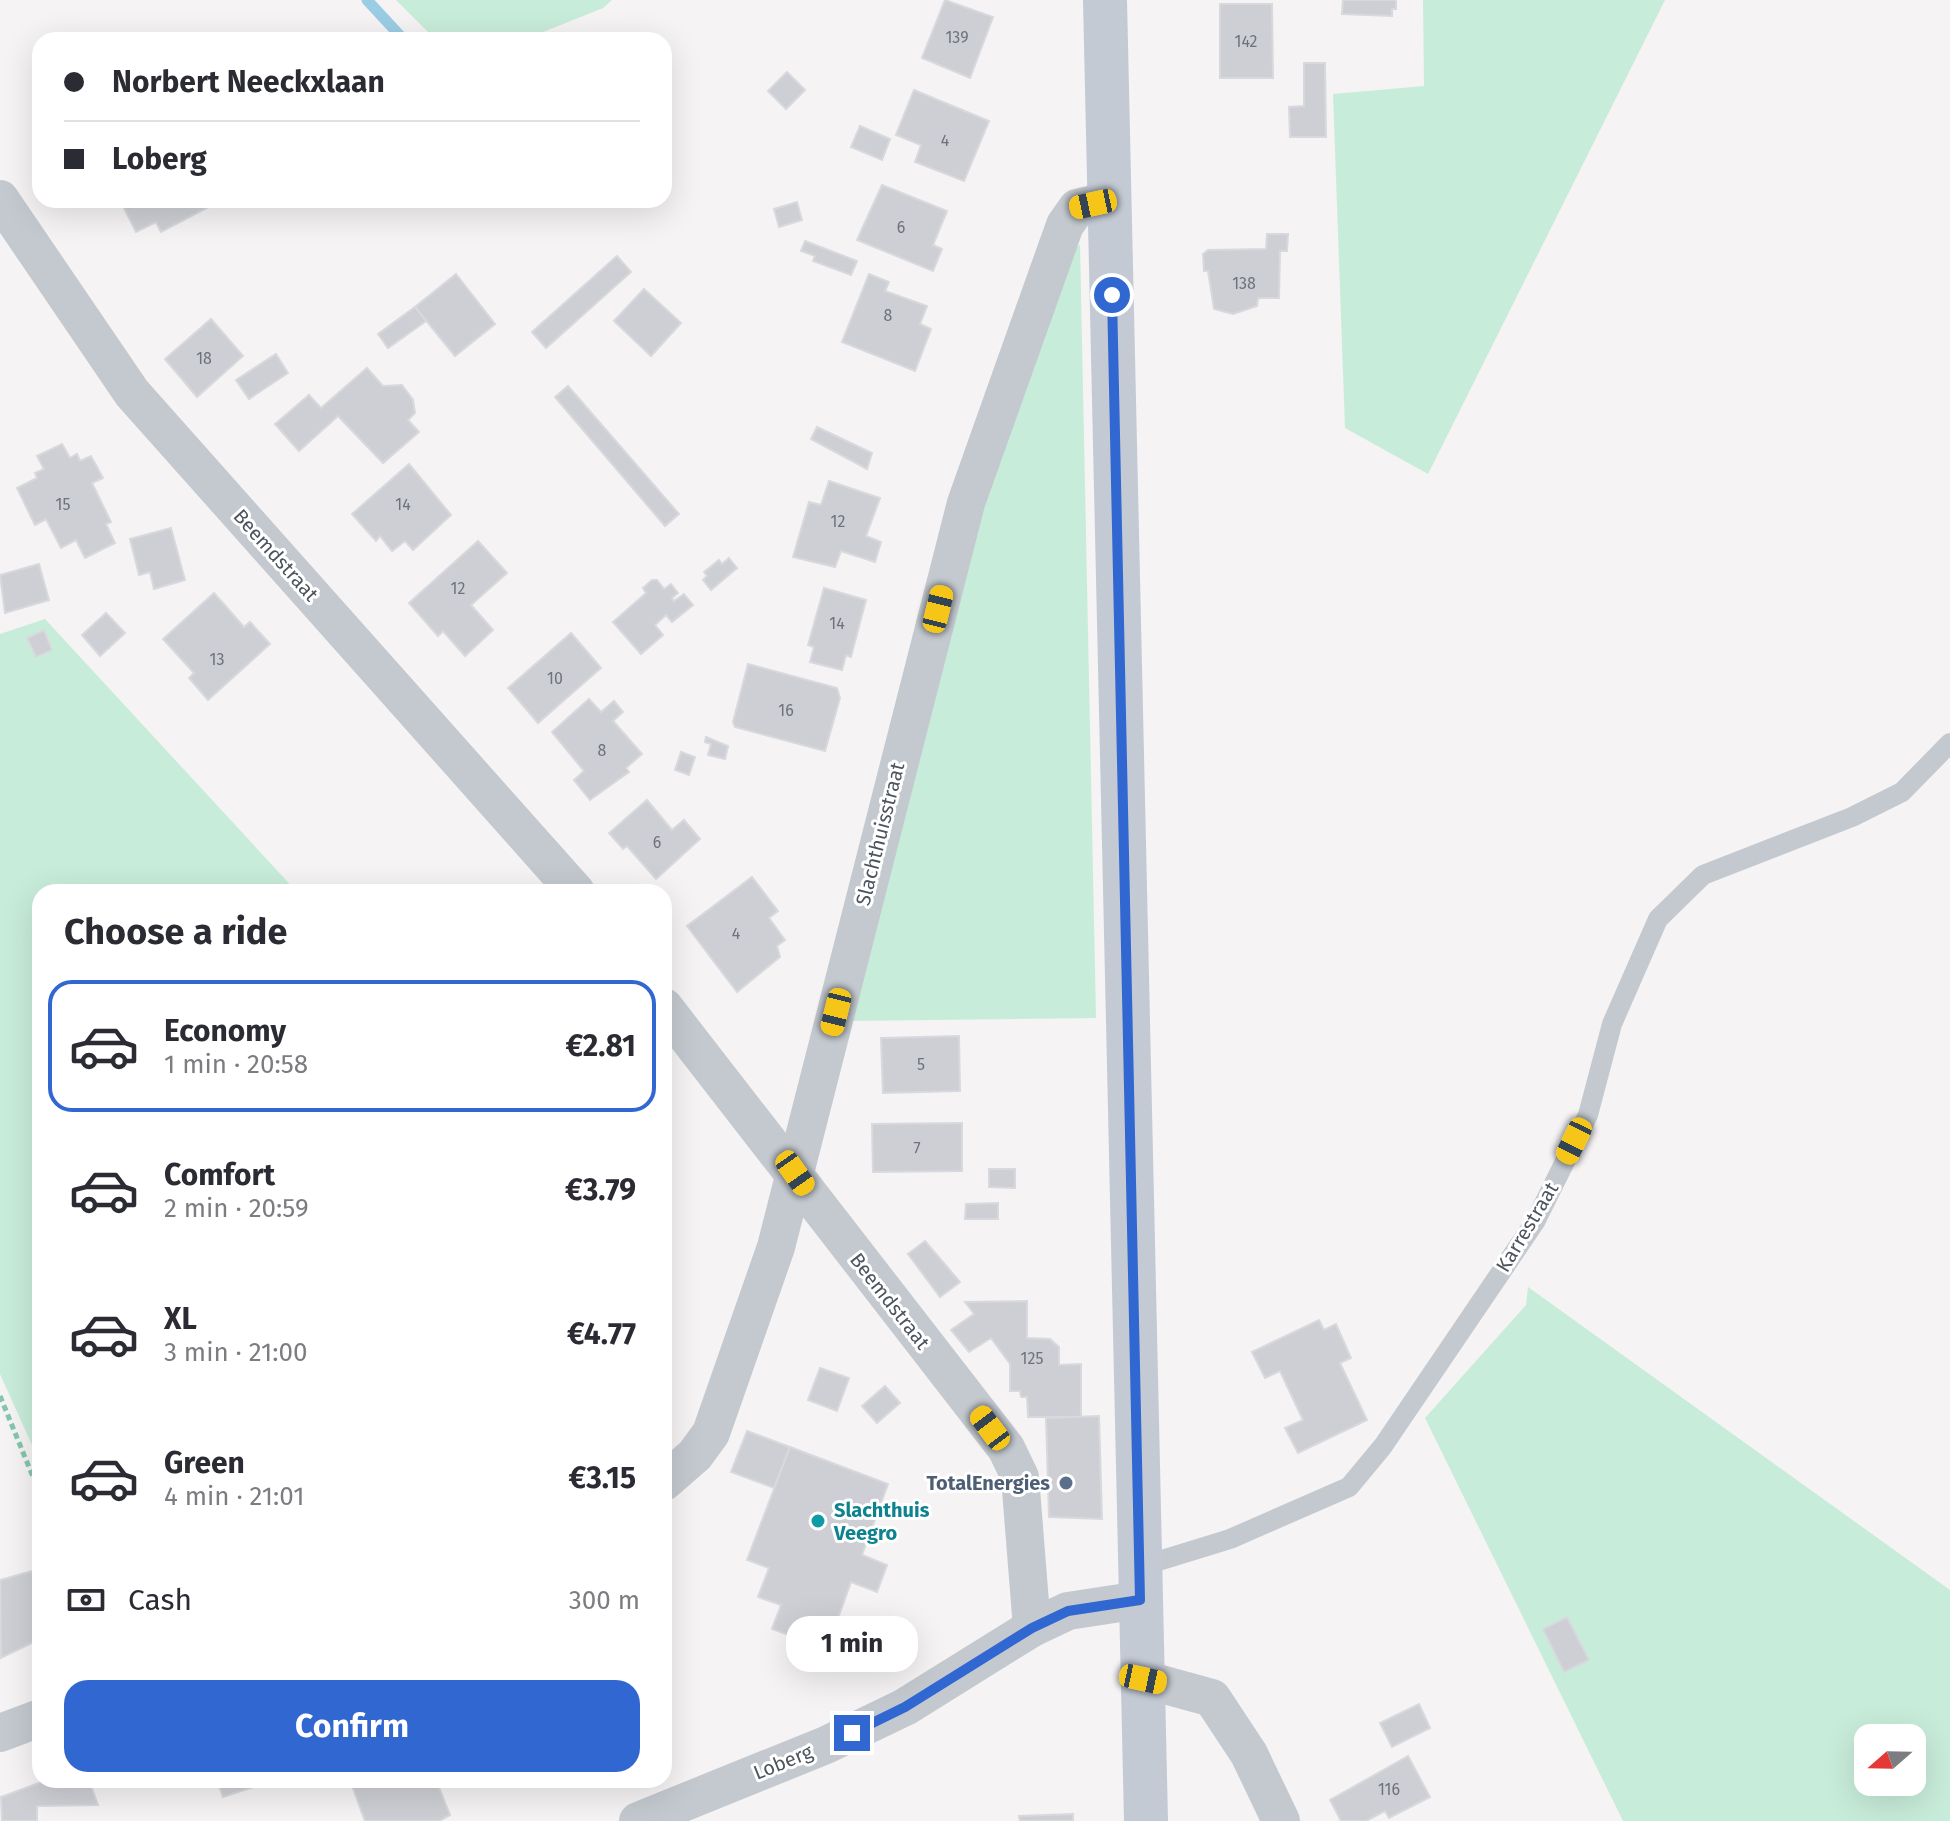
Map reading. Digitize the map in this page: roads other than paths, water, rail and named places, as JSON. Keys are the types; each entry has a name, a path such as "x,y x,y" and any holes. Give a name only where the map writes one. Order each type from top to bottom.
{"main road":[{"path":"1105,0 1146,1821"}],"street":[{"name":"Beemdstraat","path":"0,199 66,301 132,393 569,884"},
{"name":"Slachthuisstraat","path":"672,1475 695,1455 711,1433 776,1247 930,640 985,444 1065,225 1077,208 1110,200"},
{"name":"Beemdstraat","path":"672,1017 1006,1448 1020,1477 1032,1628"},
{"name":"Loberg","path":"638,1821 826,1745 905,1707 1032,1628 1140,1583"},
{"path":"1143,1679 1212,1698 1249,1754 1281,1821"},
{"path":"0,1733 32,1721"}],"lane":[{"name":"Karrestraat","path":"1140,1583 1230,1539 1349,1487 1383,1446 1535,1222 1588,1115 1612,1024 1658,919 1703,875 1852,817 1902,792 1950,743"}],"waterway":[{"path":"367,0 397,32"}],"place":[{"name":"TotalEnergies","path":"1066,1483"},
{"name":"Slachthuis Veegro","path":"818,1521"}]}
